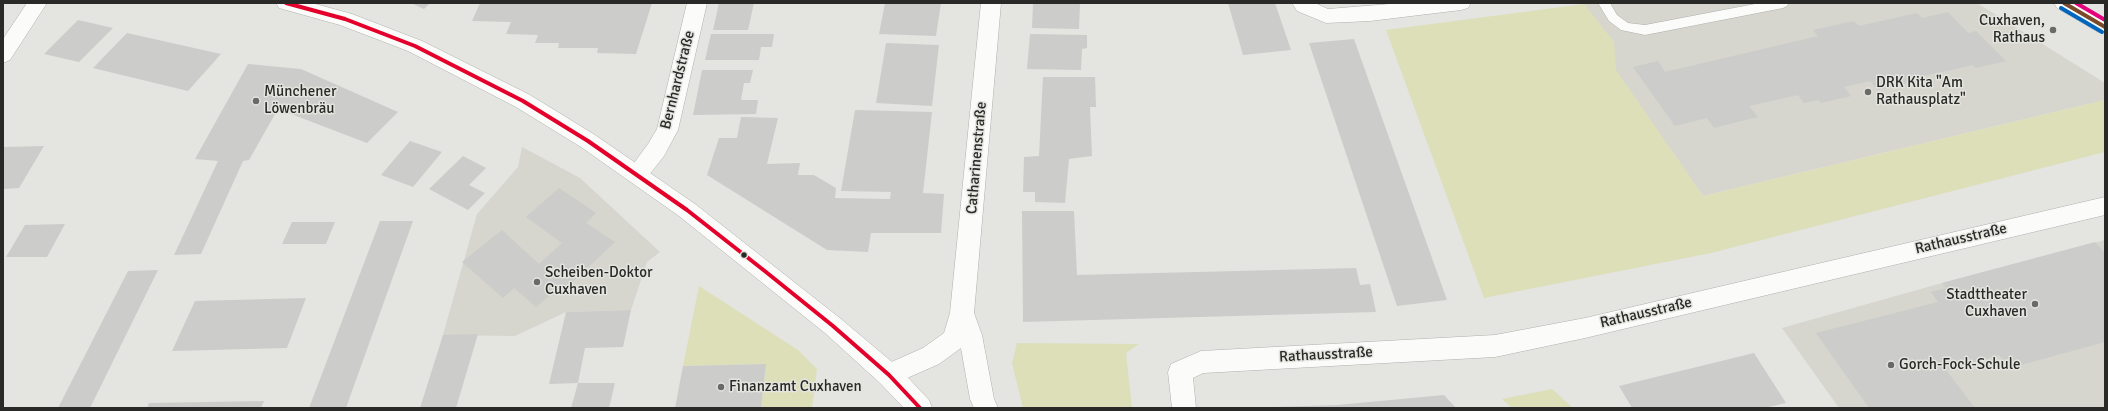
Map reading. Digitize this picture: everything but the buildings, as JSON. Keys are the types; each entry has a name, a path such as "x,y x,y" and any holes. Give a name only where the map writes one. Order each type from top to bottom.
{"street":[{"path":"3,55 37,3"},
{"path":"286,3 345,19 422,50 523,101 588,141 637,174 766,272 833,326 888,375 913,404"},
{"name":"Bernhardstraße","path":"637,174 656,150 667,130 697,3"},
{"name":"Catharinenstraße","path":"888,375 931,356 954,339 962,313 992,3"},
{"path":"1302,3 1304,6 1326,16 1370,14 1461,3"},
{"path":"2064,3 2105,27"},
{"name":"Rathausstraße","path":"1184,408 1180,372 1201,362 1495,346 1584,328 2105,206"},
{"name":"Catharinenstraße","path":"962,313 970,335 982,399 986,408"}],"lane":[{"path":"1604,3 1613,18 1625,27 1645,30 1783,3"}],"shaded area":[{"name":"DRK Kita \"Am Rathausplatz\"","path":"1977,3 2105,83 2105,100 1703,196 1615,70 1613,42 1584,4"},
{"path":"522,147 580,178 660,252 647,262 631,310 566,312 515,336 443,335 477,214 518,167"},
{"path":"2105,240 2105,408 1839,408 1782,328 1942,283"}],"green space":[{"path":"1584,4 1614,42 1616,70 1703,196 2105,100 2105,152 1711,253 1484,298 1386,30"},
{"path":"699,286 798,350 817,369 812,408 761,408 766,364 683,366"},
{"path":"1017,343 1139,344 1126,353 1132,408 1023,408 1012,363"},
{"path":"1552,389 1573,408 1512,408 1502,399"}],"transit line":[{"path":"286,3 345,19 415,46 523,101 588,141 687,210 766,272 833,326 889,375 920,408"},
{"path":"2064,3 2105,27"},
{"path":"2076,3 2105,20"},
{"path":"2061,8 2102,32"}],"place":[{"name":"Cuxhaven, Rathaus","path":"2053,30"},
{"name":"DRK Kita \"Am Rathausplatz\"","path":"1868,92"},
{"name":"Münchener Löwenbräu","path":"256,101"},
{"name":"Scheiben-Doktor Cuxhaven","path":"537,282"},
{"name":"Stadttheater Cuxhaven","path":"2035,304"},
{"name":"Gorch-Fock-Schule","path":"1891,365"},
{"name":"Finanzamt Cuxhaven","path":"721,387"}]}
